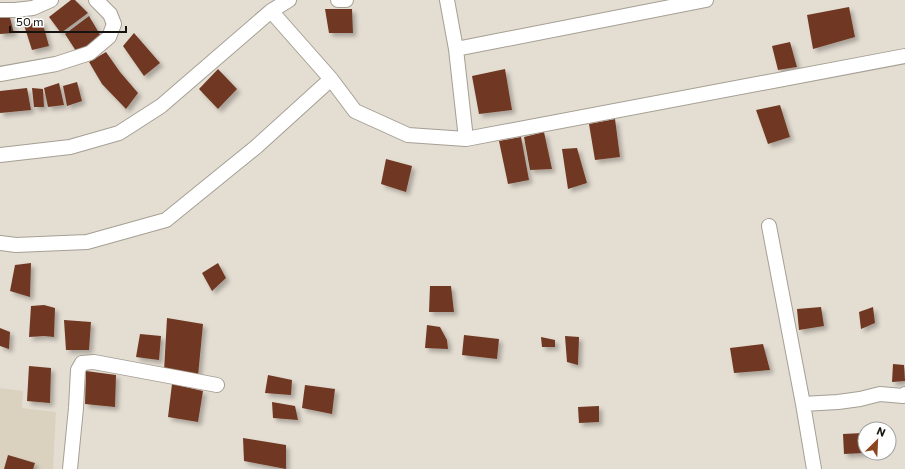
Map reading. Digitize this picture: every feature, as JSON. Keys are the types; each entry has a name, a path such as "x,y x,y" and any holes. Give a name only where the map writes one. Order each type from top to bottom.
{"street":[{"path":"0,10 10,5 33,8 51,0"},
{"path":"0,74 56,64 90,53 109,37 114,24 110,14 96,0"},
{"path":"0,155 70,147 120,133 161,106 271,11 289,0"},
{"path":"338,0 346,0"},
{"path":"447,0 456,49 466,140"},
{"path":"456,49 706,0"},
{"path":"271,11 331,79 356,111 408,135 466,140 905,56"},
{"path":"0,243 16,245 87,242 166,220 256,147 331,79"},
{"path":"769,226 814,469"},
{"path":"70,469 78,370 82,363 94,362 217,385"},
{"path":"803,404 853,400 880,394 903,396 905,394"}],"shaded area":[{"path":"0,388 23,391 22,408 56,412 53,469 0,469"}],"building":[{"path":"71,0 75,0 88,13 61,33 49,17"},
{"path":"849,7 855,37 813,49 807,15"},
{"path":"325,9 352,9 353,33 329,33"},
{"path":"9,14 14,33 0,34 0,15"},
{"path":"89,16 102,38 76,51 65,34"},
{"path":"42,21 49,46 32,50 24,25"},
{"path":"134,33 160,63 144,76 123,46"},
{"path":"790,42 797,67 778,70 772,46"},
{"path":"106,52 120,72 138,93 126,109 102,84 89,62"},
{"path":"218,69 237,89 218,109 199,89"},
{"path":"505,69 512,110 479,114 472,76"},
{"path":"77,82 82,101 67,106 63,86"},
{"path":"59,83 64,105 48,107 44,88"},
{"path":"27,88 31,110 0,113 0,91"},
{"path":"32,88 43,89 44,107 34,107"},
{"path":"780,105 790,137 768,144 756,110"},
{"path":"615,119 620,157 595,160 589,124"},
{"path":"544,132 552,169 530,170 524,137"},
{"path":"521,137 529,180 508,184 499,141"},
{"path":"577,148 587,183 568,189 562,149"},
{"path":"386,159 412,166 406,192 381,184"},
{"path":"31,263 30,297 10,291 15,265"},
{"path":"218,263 226,278 212,291 202,273"},
{"path":"430,286 451,286 454,312 429,312"},
{"path":"44,305 55,308 54,337 29,337 31,306"},
{"path":"821,307 824,326 799,330 797,309"},
{"path":"873,307 875,323 861,329 859,312"},
{"path":"167,318 203,324 198,376 164,371"},
{"path":"64,320 91,322 89,350 66,350"},
{"path":"427,325 440,327 447,340 448,349 425,348"},
{"path":"0,328 10,332 9,349 0,346"},
{"path":"140,334 161,336 159,360 136,357"},
{"path":"464,335 499,339 497,359 462,355"},
{"path":"565,336 579,337 578,365 567,362"},
{"path":"541,337 555,340 555,347 542,347"},
{"path":"763,344 770,370 734,373 730,348"},
{"path":"893,364 904,365 905,381 892,382"},
{"path":"29,366 51,368 50,403 27,401"},
{"path":"86,371 116,375 115,407 85,404"},
{"path":"268,375 292,380 291,395 265,393"},
{"path":"172,384 203,391 198,422 168,417"},
{"path":"305,385 335,389 332,414 302,408"},
{"path":"272,402 295,406 298,420 273,418"},
{"path":"599,406 599,422 579,423 578,407"},
{"path":"857,433 857,453 844,454 843,434"},
{"path":"243,438 286,445 286,469 244,461"},
{"path":"8,455 35,463 33,469 4,469"}]}
